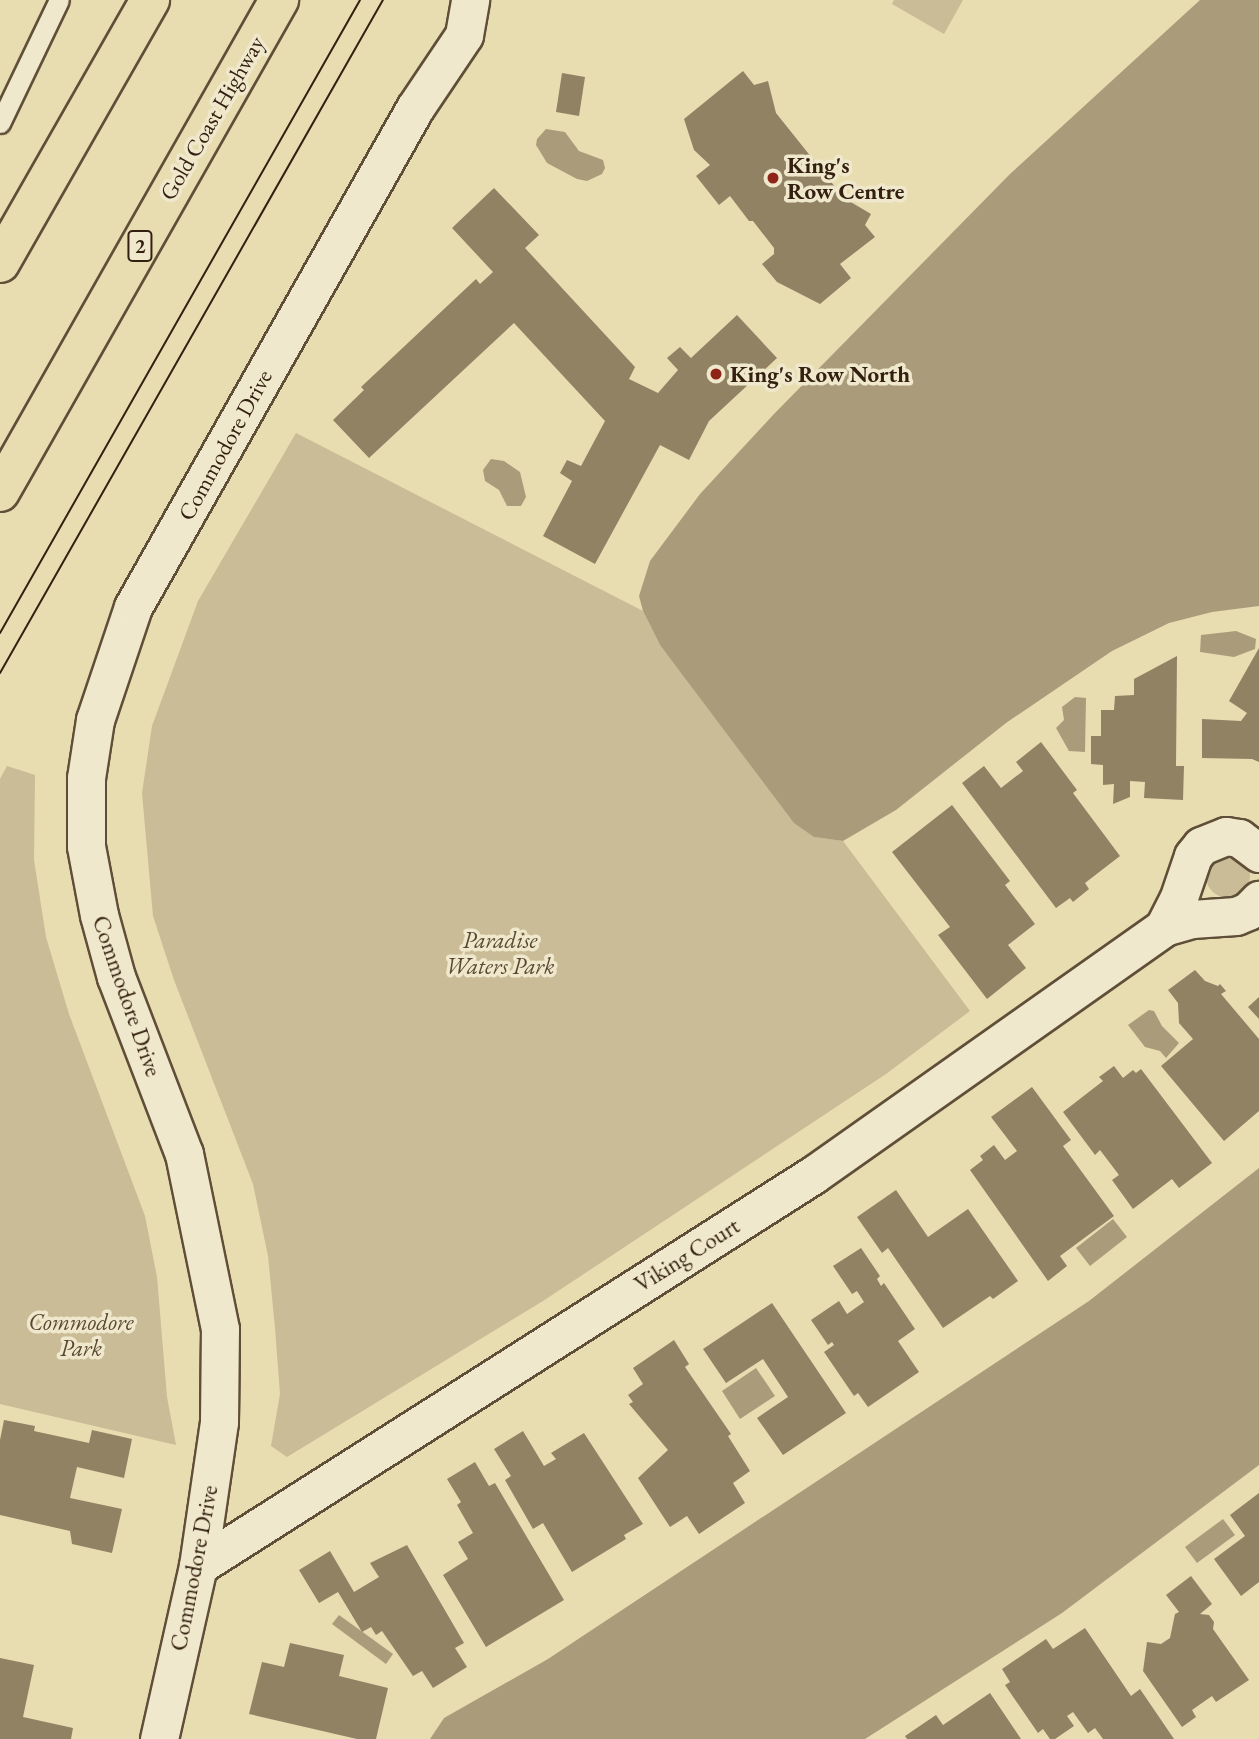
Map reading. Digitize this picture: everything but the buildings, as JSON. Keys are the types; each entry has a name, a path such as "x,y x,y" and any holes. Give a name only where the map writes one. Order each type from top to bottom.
{"highway":[{"path":"0,263 150,0"},
{"name":"Gold Coast Highway","path":"0,492 279,0"}],"street":[{"name":"Commodore Drive","path":"159,1739 198,1566 219,1422 220,1329 184,1154 116,977 99,915 86,846 86,778 95,720 134,607 415,107 464,35 470,0"},
{"name":"Viking Court","path":"1164,927 1178,900 1193,856 1201,846 1226,836 1238,838 1259,853"},
{"name":"Viking Court","path":"198,1566 813,1175 1164,927 1192,919 1236,916 1248,911 1259,901"}],"lane":[{"path":"0,123 59,0"}],"green space":[{"path":"894,0 963,0 944,34 892,4"},
{"name":"Paradise Waters Park","path":"296,433 643,611 660,645 815,837 843,841 970,1011 886,1074 543,1301 287,1457 271,1446 280,1394 268,1256 253,1184 174,980 153,916 142,793 152,726 198,601"},
{"name":"Commodore Park","path":"7,766 35,775 34,860 46,937 69,1014 145,1216 157,1277 167,1397 176,1445 0,1404 0,779"},
{"path":"1228,854 1237,855 1244,860 1249,867 1249,885 1244,892 1237,897 1228,898 1219,897 1212,892 1207,885 1206,876 1207,867 1212,860 1219,855"}],"shaded area":[{"path":"1200,0 1259,0 1259,606 1212,612 1169,623 1112,651 1006,723 896,810 843,841 814,837 794,823 660,645 643,611 639,596 650,561 700,494 773,415 1010,174"},
{"path":"546,129 565,132 579,151 603,160 605,168 602,174 587,181 577,179 547,163 536,145 537,139"},
{"path":"491,459 504,461 520,472 526,497 521,506 507,506 499,490 485,481 483,470"},
{"path":"1236,631 1256,639 1255,649 1234,657 1200,652 1201,635"},
{"path":"1075,697 1086,698 1085,752 1069,751 1056,728 1064,720 1062,707"},
{"path":"1149,1010 1154,1011 1162,1026 1179,1043 1166,1058 1160,1051 1145,1047 1128,1025"},
{"path":"1259,1168 1259,1465 1062,1613 865,1739 430,1739 444,1718 548,1659 1089,1301"},
{"path":"1113,1219 1127,1237 1090,1266 1076,1248"},
{"path":"756,1368 775,1396 740,1419 722,1391"},
{"path":"1223,1519 1235,1535 1197,1563 1185,1547"},
{"path":"339,1615 393,1654 386,1664 332,1624"}],"tram line":[{"path":"0,633 360,0"},
{"path":"0,673 383,0"}],"place":[{"name":"King's Row Centre","path":"773,178"},
{"name":"King's Row North","path":"716,374"}]}
